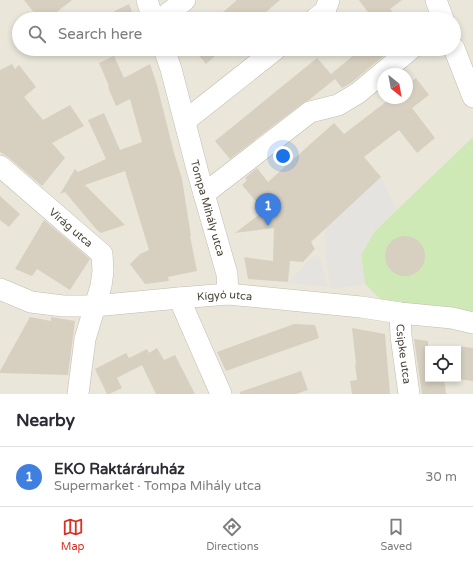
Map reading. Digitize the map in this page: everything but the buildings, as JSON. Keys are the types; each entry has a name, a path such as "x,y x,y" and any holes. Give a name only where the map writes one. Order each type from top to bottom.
{"street":[{"path":"147,0 151,12"},
{"path":"170,12 186,0"},
{"path":"324,12 329,0"},
{"path":"436,0 440,12"},
{"name":"Tompa Mihály utca","path":"166,56 227,274 228,294"},
{"path":"185,121 267,56"},
{"path":"204,194 310,112 338,105 358,93 403,56"},
{"path":"457,56 473,97"},
{"name":"Virág utca","path":"0,166 102,254 103,270 101,286 94,306"},
{"name":"Kígyó utca","path":"0,289 32,302 63,306 94,306 228,294 452,318 473,323"},
{"path":"179,298 221,394"},
{"path":"78,394 85,339 94,306"},
{"name":"Csipke utca","path":"400,313 401,336 409,394"},
{"name":"Kígyó utca","path":"452,318 473,316"}],"shaded area":[{"path":"0,0 473,0 473,394 0,394"},
{"path":"381,177 396,210 374,232 361,255 365,284 331,289 326,260 325,228"},
{"path":"319,256 328,287 288,283 312,257"}],"green space":[{"path":"473,137 473,311 388,307 365,284 361,255 374,232"}],"place":[{"name":"EKO Raktáráruház","path":"268,226"}]}
